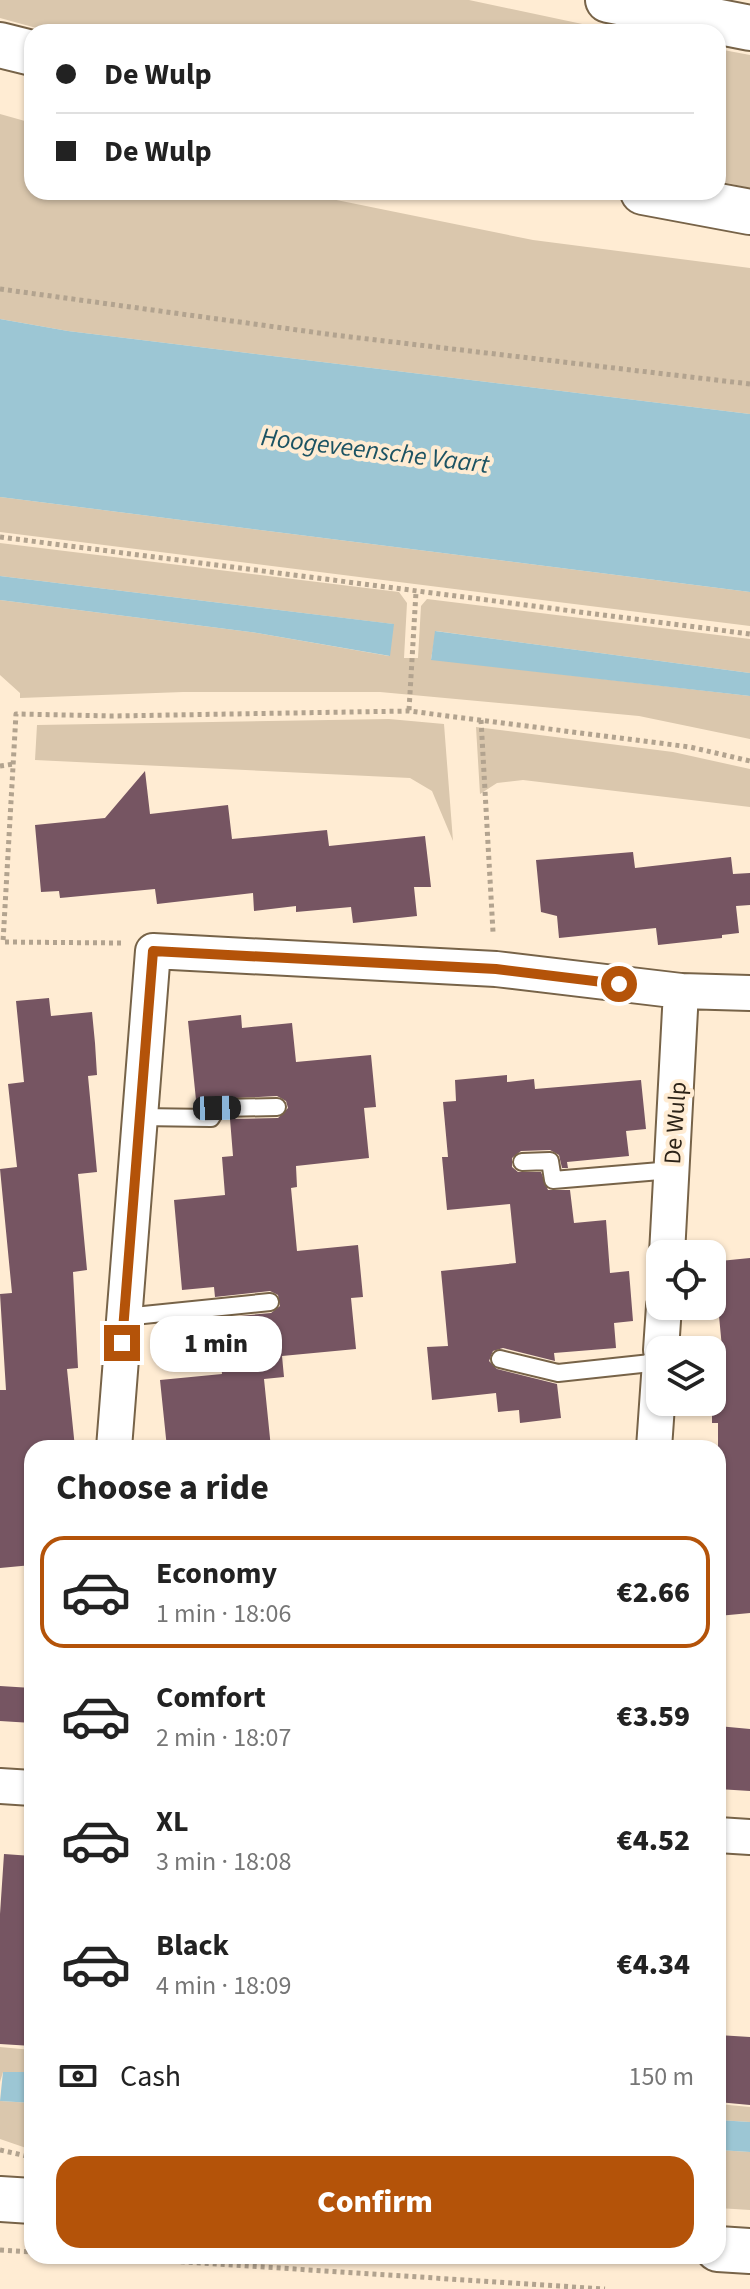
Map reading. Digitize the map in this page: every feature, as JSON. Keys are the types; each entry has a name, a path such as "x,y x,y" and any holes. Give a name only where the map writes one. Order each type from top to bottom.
{"main road":[{"path":"608,0 750,28"},
{"path":"0,45 24,51"},
{"path":"686,200 750,212"},
{"path":"0,2199 24,2200"},
{"path":"726,2250 750,2251"}],"street":[{"path":"115,1440 153,951 496,969 681,991 750,993"},
{"name":"De Wulp","path":"668,1240 681,991"},
{"path":"655,1440 656,1416"},
{"path":"0,1786 24,1788"},
{"path":"726,1836 750,1837"}],"lane":[{"path":"139,1117 211,1118 217,1108 277,1107"},
{"path":"522,1162 550,1161 553,1180 672,1170"},
{"path":"124,1317 270,1302"},
{"path":"500,1359 558,1373 646,1364"}],"path":[{"path":"0,289 334,335 750,384"},
{"path":"0,537 750,634"},
{"path":"409,711 416,592"},
{"path":"153,951 142,945 94,940 3,942 16,714 113,716 409,711 690,747 750,761"},
{"path":"481,720 496,969"},
{"path":"0,766 14,764"},
{"path":"0,2150 24,2155"},
{"path":"0,2250 24,2252"},
{"path":"217,2264 605,2289"}],"shaded area":[{"path":"0,0 469,0 582,24 24,25 0,18"},
{"path":"726,50 750,55 750,188 726,183"},
{"path":"0,114 24,121 24,200 336,200 533,240 750,268 750,414 68,331 0,319"},
{"path":"0,497 750,592 750,626 0,532"},
{"path":"0,543 399,592 407,603 404,658 418,658 421,606 427,599 750,639 750,673 436,631 431,659 750,696 750,739 639,716 380,692 183,692 20,698 20,693 0,675 0,600 257,633 389,656 393,624 0,576"},
{"path":"389,719 444,724 453,841 432,791 410,778 35,760 37,725"},
{"path":"476,727 673,752 750,769 750,807 523,780 497,783 480,794"},
{"path":"0,2047 24,2049 24,2072 3,2072 0,2082"},
{"path":"0,2101 24,2102 24,2147 0,2139"},
{"path":"726,2105 750,2107 750,2122 726,2120"},
{"path":"726,2150 750,2152 750,2210 726,2208"}],"water":[{"name":"Hoogeveensche Vaart","path":"0,319 68,331 750,414 750,592 0,497"},
{"path":"0,576 394,624 390,656 257,633 0,600"},
{"path":"435,631 750,673 750,696 431,660"},
{"path":"3,2072 24,2072 24,2102 0,2101"},
{"path":"726,2120 750,2122 750,2152 726,2150"}],"building":[{"path":"145,771 150,814 228,805 232,839 327,830 329,846 425,836 431,887 414,887 417,916 353,923 351,907 296,912 296,906 254,911 253,893 157,904 155,889 60,898 59,891 41,892 35,825 105,818"},
{"path":"633,852 635,868 731,857 733,874 750,873 750,905 736,906 739,933 722,935 722,938 658,945 656,928 559,938 557,916 541,912 536,860"},
{"path":"49,998 51,1016 92,1012 97,1075 88,1076 97,1172 78,1174 87,1270 73,1272 78,1368 67,1369 74,1440 24,1440 24,1566 0,1568 0,1390 6,1390 0,1294 12,1293 0,1169 17,1167 8,1084 24,1082 16,1001"},
{"path":"241,1015 242,1028 292,1023 296,1062 371,1055 376,1107 364,1108 369,1158 296,1166 297,1187 291,1188 297,1251 358,1245 363,1297 351,1298 356,1349 282,1356 284,1377 264,1379 270,1440 166,1440 160,1380 222,1374 217,1318 271,1313 280,1306 278,1295 270,1291 215,1297 214,1287 182,1290 174,1200 225,1195 222,1157 233,1156 230,1119 278,1118 288,1108 286,1101 277,1096 196,1100 188,1021"},
{"path":"507,1075 507,1082 534,1079 535,1089 641,1080 646,1129 626,1131 629,1156 567,1162 568,1168 562,1168 559,1155 550,1150 521,1151 512,1158 512,1167 518,1172 541,1172 548,1190 570,1190 574,1223 606,1220 610,1273 629,1271 633,1321 614,1323 616,1348 554,1353 555,1361 503,1348 493,1351 489,1361 497,1369 557,1384 561,1418 520,1423 519,1410 498,1412 496,1393 432,1400 427,1347 448,1346 441,1271 516,1263 510,1204 447,1210 442,1157 448,1157 443,1102 456,1101 455,1080"},
{"path":"750,1258 750,1613 726,1615 726,1440 718,1440 718,1423 712,1423 712,1416 726,1416 726,1336 721,1336 719,1320 726,1320 726,1260"},
{"path":"0,1686 24,1688 24,1722 0,1721"},
{"path":"726,1727 750,1729 750,1791 726,1790"},
{"path":"4,1854 24,1855 24,2046 0,2044 0,1914"},
{"path":"726,2036 750,2037 750,2105 726,2103"}],"route":[{"path":"122,1343 153,951 217,957 496,969 619,984"}]}
